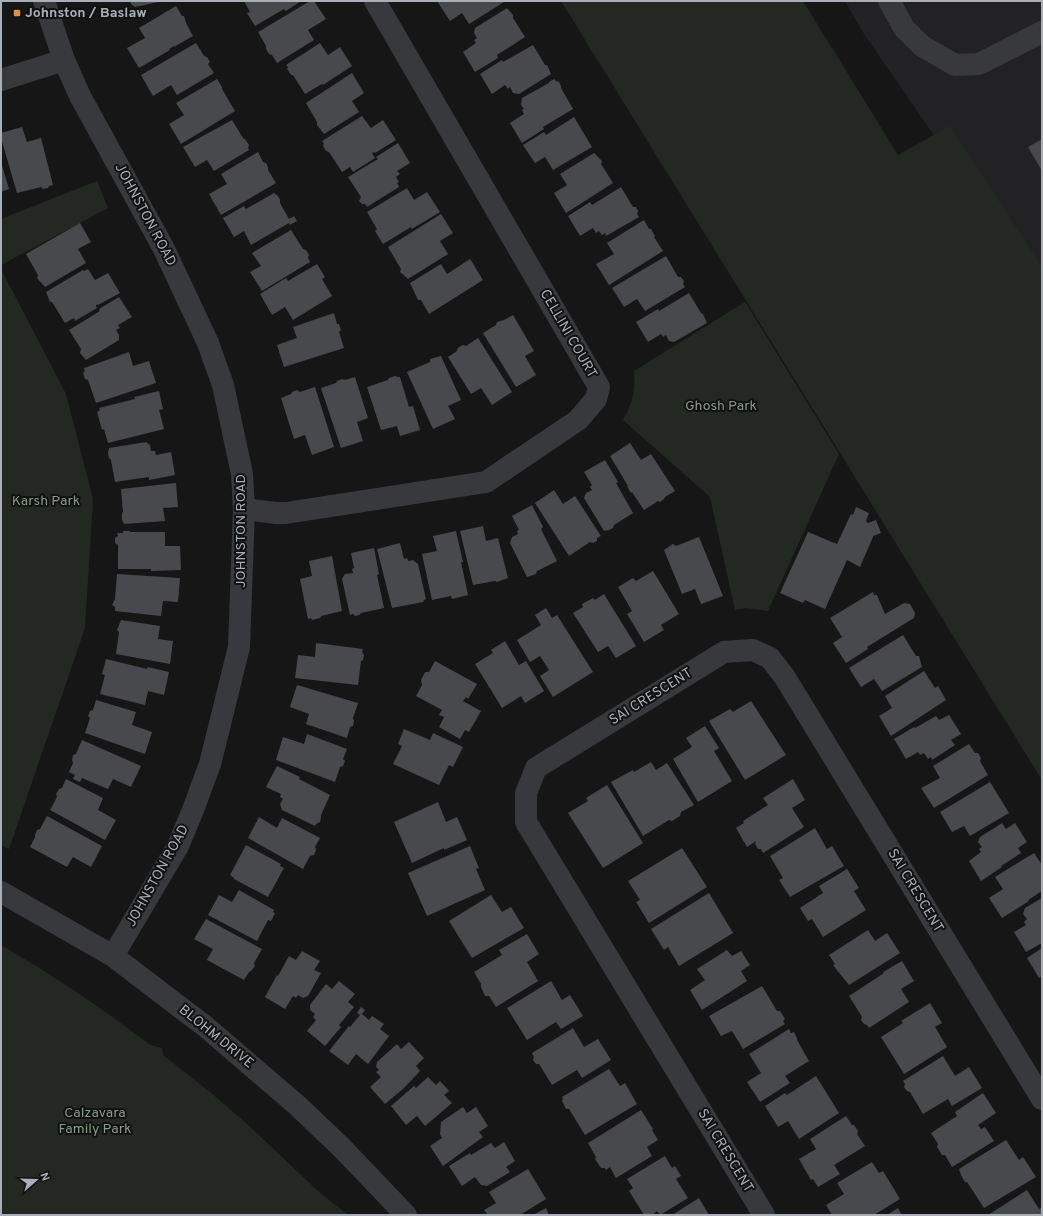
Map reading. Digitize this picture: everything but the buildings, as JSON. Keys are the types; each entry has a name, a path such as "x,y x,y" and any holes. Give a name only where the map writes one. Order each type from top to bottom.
{"street":[{"name":"JOHNSTON ROAD","path":"44,1 64,60 80,96 164,248 208,343 223,385 240,460 244,509 240,647 210,764 178,846 113,956"},
{"name":"CELLINI COURT","path":"244,509 276,514 286,513 486,482 578,420 596,399 599,387 375,1"},
{"path":"889,1 904,28 922,46 955,65 978,64 1042,32"},
{"path":"1,80 64,60"},
{"name":"SAI CRESCENT","path":"764,1215 526,822 526,793 536,768 724,652 753,650 770,658 784,676 1042,1099"},
{"name":"BLOHM DRIVE","path":"1,892 113,956 206,1027 298,1106 342,1148 406,1215"}],"shaded area":[{"path":"845,1 1042,1 1042,292 862,31"}],"green space":[{"path":"561,1 803,1 898,155 950,126 1042,267 1042,780"},
{"path":"97,181 108,208 1,265 1,219"},
{"name":"Karsh Park","path":"1,269 66,394 93,499 85,628 9,849 1,845"},
{"name":"Ghosh Park","path":"745,302 839,454 768,611 746,608 735,610 710,497 623,420 633,397 634,371"},
{"name":"Calzavara Family Park","path":"1,945 40,968 114,1018 150,1045 162,1048 163,1055 210,1092 247,1124 318,1191 348,1215 1,1215"}],"place":[{"name":"Johnston / Baslaw","path":"17,13"}]}
